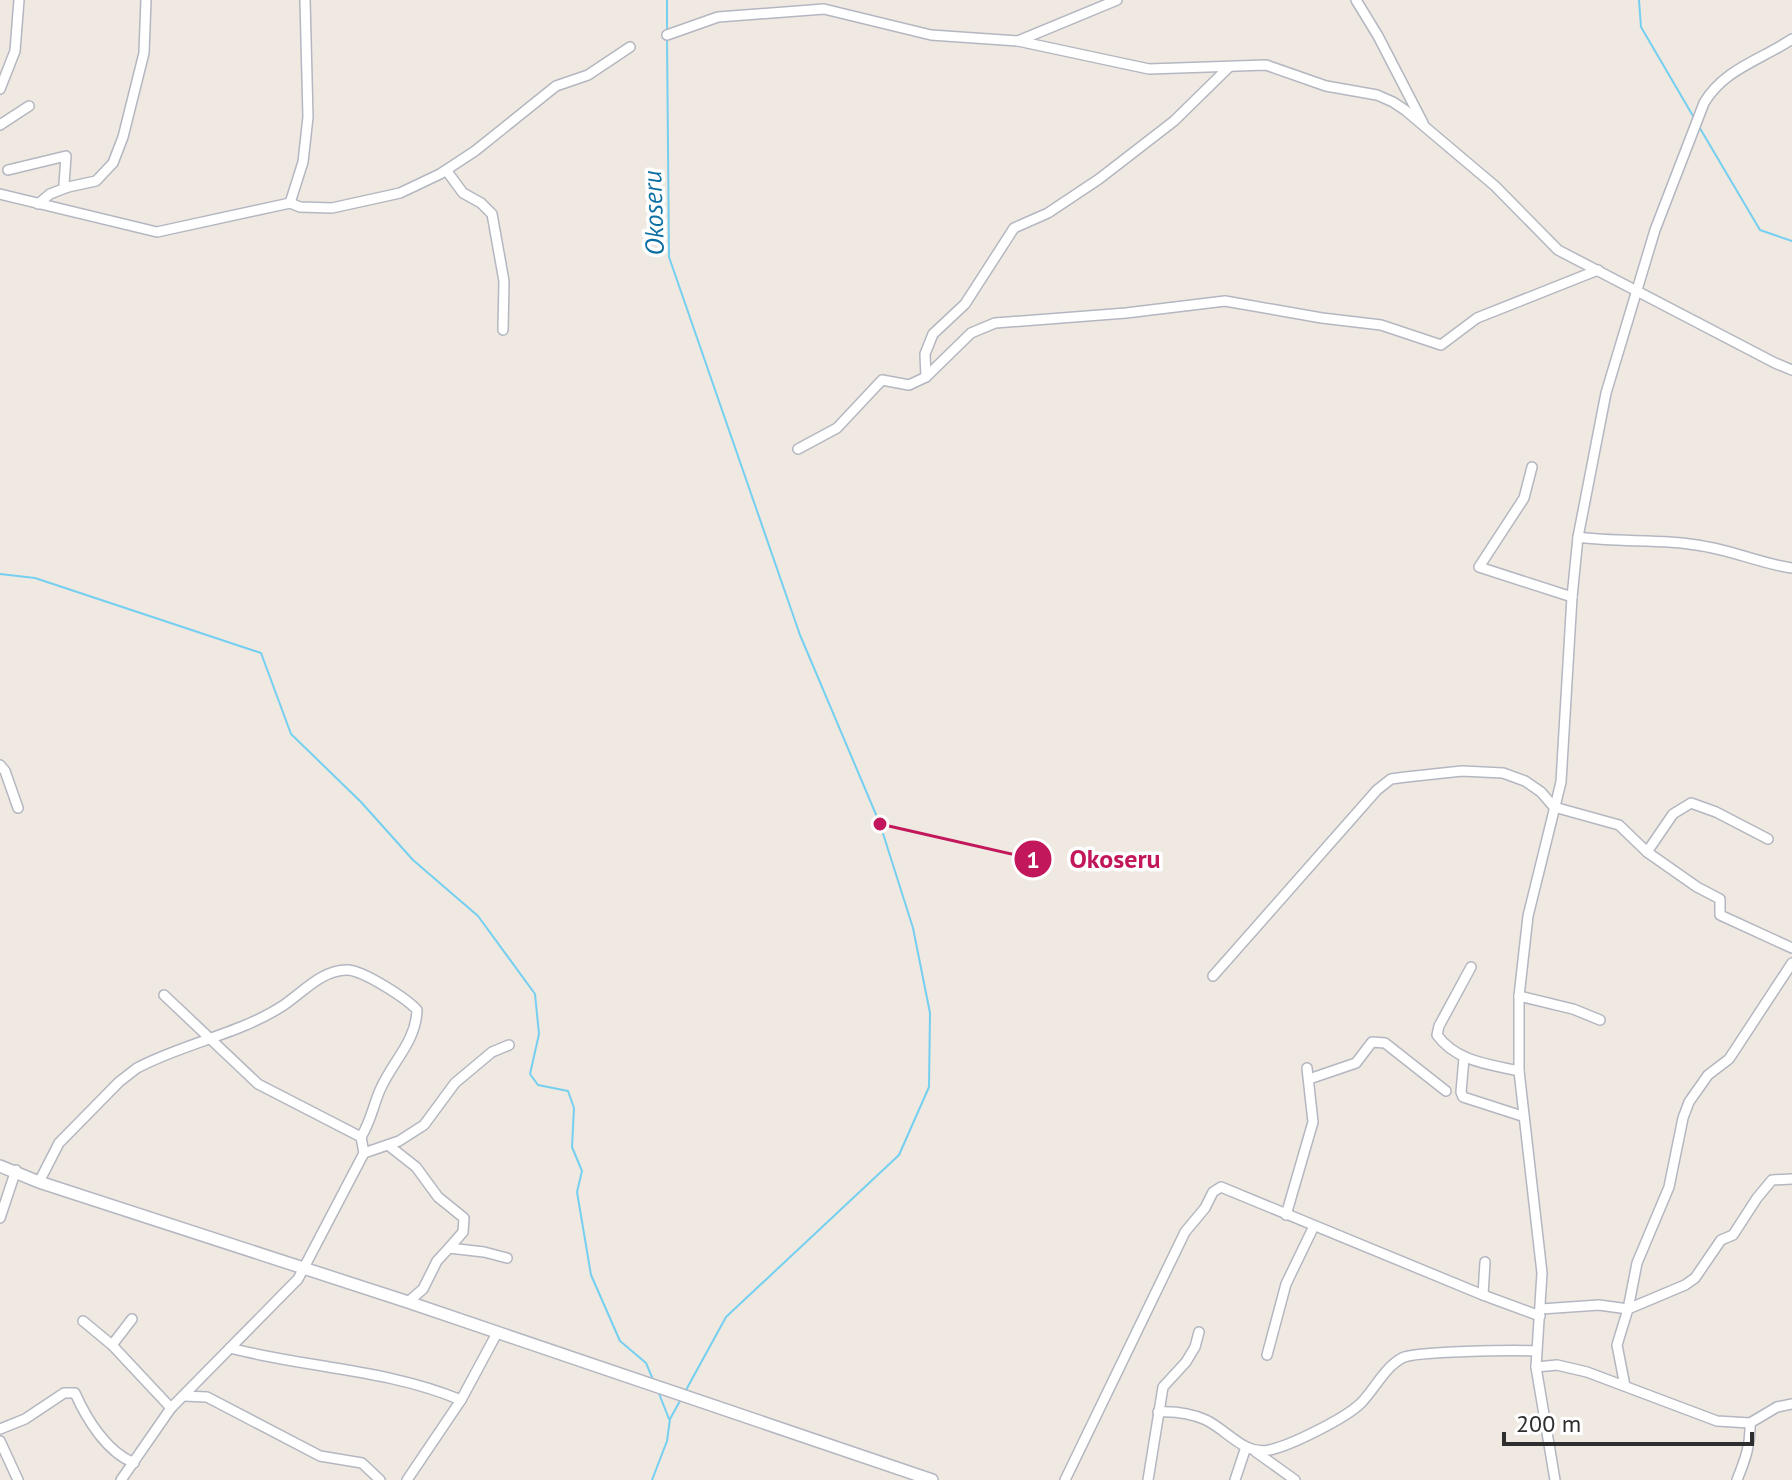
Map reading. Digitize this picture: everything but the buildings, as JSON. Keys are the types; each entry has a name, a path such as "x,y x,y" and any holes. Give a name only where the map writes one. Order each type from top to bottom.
{"street":[{"path":"0,89 15,51 19,0"},
{"path":"38,204 50,194 96,181 105,174 118,150 144,53 146,0"},
{"path":"290,203 303,162 308,117 305,0"},
{"path":"1018,41 1117,0"},
{"path":"1356,0 1426,129"},
{"path":"667,35 718,17 824,9 931,35 1018,41 1149,69 1266,65 1326,86 1377,95 1393,102 1495,186 1558,250 1792,370"},
{"path":"1555,1480 1536,1367 1542,1273 1538,1220 1522,1116 1519,996 1528,916 1561,782 1578,537 1606,393 1655,230 1704,103 1711,92 1738,68 1792,39"},
{"path":"0,194 157,232 290,203 300,207 332,208 371,201 400,193 446,170 487,142 556,86 588,75 630,47"},
{"path":"926,377 925,354 933,334 965,304 1014,228 1048,213 1099,179 1174,121 1229,67"},
{"path":"0,125 29,106"},
{"path":"8,170 66,156 64,184 68,187"},
{"path":"446,170 463,193 481,203 492,214 504,281 503,330"},
{"path":"798,449 837,428 882,380 909,385 926,377 971,333 995,323 1126,313 1225,301 1381,325 1441,345 1477,318 1598,270"},
{"path":"1532,467 1524,498 1479,567 1572,597"},
{"path":"1578,537 1710,547 1792,568"},
{"path":"0,765 18,808"},
{"path":"1213,976 1358,811 1391,779 1462,771 1503,773 1533,787 1554,807 1619,825 1647,852 1720,899 1720,915 1792,948"},
{"path":"1647,852 1673,814 1691,803 1716,812 1768,839"},
{"path":"1625,1386 1617,1345 1637,1263 1669,1187 1689,1102 1708,1075 1729,1059 1792,963"},
{"path":"1471,967 1437,1035 1464,1058 1519,1071"},
{"path":"39,1182 59,1143 119,1082 153,1060 212,1038 282,1006 317,979 353,971 398,993 417,1010 409,1043 380,1090 370,1123 361,1137 364,1153 298,1279 171,1408 121,1480"},
{"path":"164,995 258,1084 361,1137"},
{"path":"1519,996 1559,1005 1600,1020"},
{"path":"1309,1079 1356,1063 1372,1042 1378,1041 1385,1043 1446,1091"},
{"path":"364,1153 388,1145 424,1125 455,1083 492,1052 509,1045"},
{"path":"1464,1058 1463,1097 1522,1116"},
{"path":"1286,1215 1313,1122 1307,1068"},
{"path":"388,1145 416,1167 438,1197 464,1218 463,1232 437,1261 423,1289 408,1302"},
{"path":"0,1166 39,1182 408,1302 932,1480"},
{"path":"0,1218 16,1170"},
{"path":"1065,1480 1185,1232 1205,1208 1213,1192 1221,1187 1483,1295 1540,1312 1599,1305 1628,1309 1695,1278 1721,1240 1733,1235 1772,1180 1792,1179"},
{"path":"1267,1355 1286,1284 1314,1226"},
{"path":"449,1248 507,1258"},
{"path":"1483,1295 1485,1262"},
{"path":"112,1345 132,1319"},
{"path":"83,1321 112,1345 171,1408"},
{"path":"1148,1480 1163,1387 1186,1362 1199,1332"},
{"path":"407,1480 461,1400 497,1333"},
{"path":"230,1348 283,1361 400,1379 461,1400"},
{"path":"1251,1450 1278,1448 1353,1410 1401,1358 1423,1353 1535,1351"},
{"path":"1536,1367 1557,1365 1587,1372 1717,1421 1750,1423 1777,1407 1792,1404"},
{"path":"0,1429 25,1419 71,1391 117,1456 134,1463"},
{"path":"184,1396 207,1397 320,1456 362,1463 380,1480"},
{"path":"1158,1412 1176,1411 1207,1421 1295,1480"},
{"path":"1737,1480 1748,1452 1750,1423"},
{"path":"0,1441 18,1480"},
{"path":"1235,1480 1251,1450"}],"waterway":[{"name":"Okoseru","path":"667,0 667,31"},
{"path":"1639,0 1641,27 1693,116"},
{"name":"Okoseru","path":"667,37 669,257 800,635 880,824 913,928 930,1013 929,1087 899,1155 726,1317 686,1390"},
{"path":"1698,125 1760,230 1792,241"},
{"path":"0,574 35,578 261,653 291,734 361,802 413,860 478,916 535,994 539,1034 530,1074 538,1085 568,1091 574,1108 572,1147 582,1171 577,1192 591,1275 620,1341 646,1363 654,1382"},
{"path":"658,1391 669,1419"},
{"name":"Okoseru","path":"652,1480 667,1441 670,1419 681,1399"}],"place":[{"name":"Okoseru","path":"880,824"}]}
